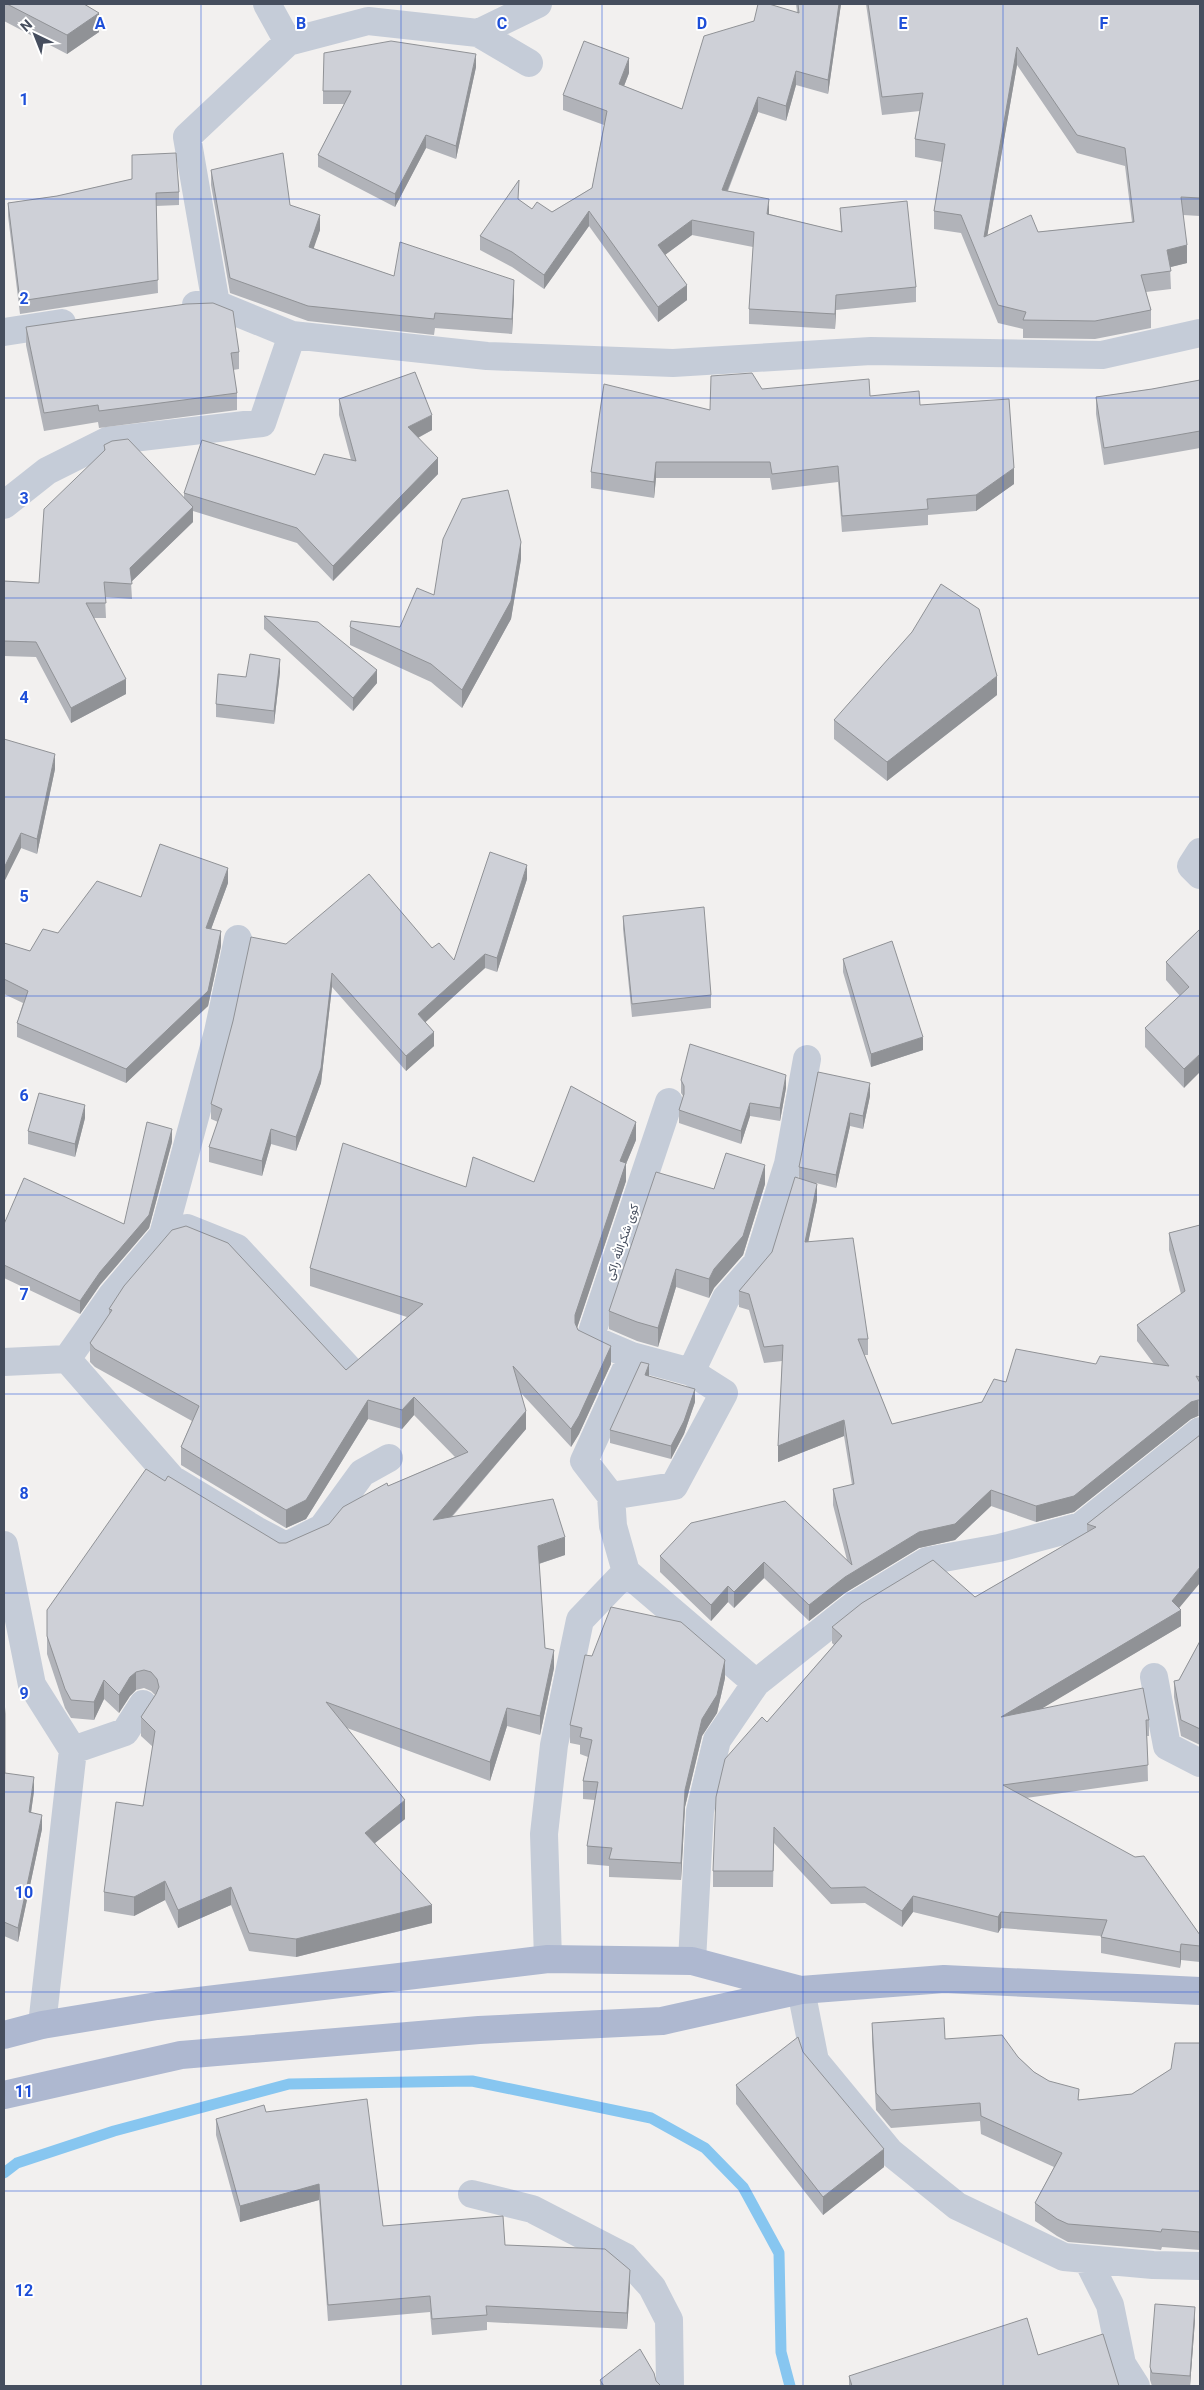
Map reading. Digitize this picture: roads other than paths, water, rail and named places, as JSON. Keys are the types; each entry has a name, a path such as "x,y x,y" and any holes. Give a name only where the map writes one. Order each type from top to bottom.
{"main road":[{"path":"4,2035 42,2025 157,2006 548,1959 692,1961 801,1990"},
{"path":"4,2095 181,2055 479,2030 662,2021 801,1990 944,1979 1200,1990"}],"street":[{"path":"267,4 288,42"},
{"path":"478,33 538,4"},
{"path":"216,304 187,137 288,42 368,21 478,33 529,64"},
{"path":"175,306 216,304 292,335 487,356 672,363 871,351 1102,355 1200,333"},
{"path":"4,332 90,319"},
{"path":"4,505 47,471 108,441 262,423 292,335"},
{"path":"1200,852 1191,866 1200,875"},
{"path":"67,1359 112,1295 163,1235 218,1032 238,939"},
{"path":"691,1372 726,1298 757,1263 788,1164 807,1059"},
{"name":"کوی شکرالله راکی","path":"632,1356 590,1338 669,1102"},
{"path":"163,1235 187,1228 237,1248 347,1367"},
{"path":"611,1496 674,1486 724,1393 691,1372 632,1356 584,1461 611,1496 613,1526 626,1572 756,1684"},
{"path":"4,1362 67,1359"},
{"path":"67,1359 172,1479 286,1546 322,1528 362,1473 389,1458"},
{"path":"692,1961 700,1811 717,1740 756,1684 853,1606 927,1561 999,1548 1082,1526 1200,1431"},
{"path":"4,1545 32,1685 73,1750 42,2025"},
{"path":"548,1959 544,1834 554,1745 580,1620 626,1572"},
{"path":"1154,1677 1167,1746 1200,1763"},
{"path":"73,1750 125,1732 143,1704"},
{"path":"801,1990 815,2061 890,2152 957,2206 1064,2257 1153,2265 1200,2266"},
{"path":"472,2194 532,2209 625,2257 652,2287 669,2320 670,2386"},
{"path":"1087,2259 1110,2305 1122,2364 1136,2386"}],"waterway":[{"path":"4,2173 17,2163 114,2131 289,2084 472,2081 651,2118 705,2148 743,2187 779,2253 781,2352 790,2386"}]}
